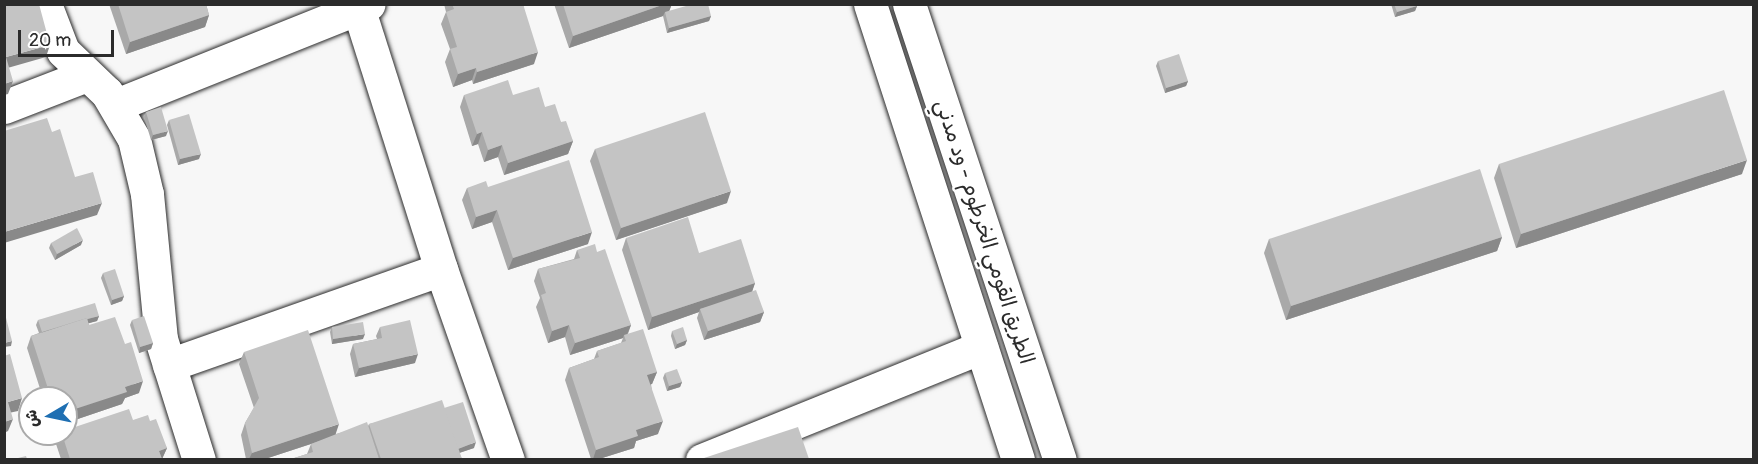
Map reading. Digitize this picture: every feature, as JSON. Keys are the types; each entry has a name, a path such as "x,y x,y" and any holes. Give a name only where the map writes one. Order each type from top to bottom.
{"main road":[{"path":"45,4 63,51 116,105 134,139 147,194 158,317 169,365 199,459"},
{"name":"الطريق القومي الخرطوم - ود مدني","path":"870,4 1018,459"},
{"name":"الطريق القومي الخرطوم - ود مدني","path":"909,4 1060,459"},
{"path":"116,105 362,6 441,269 508,459"},
{"path":"4,107 87,75"},
{"path":"169,365 441,269"},
{"path":"702,459 981,347"}],"building":[{"path":"4,4 39,4 50,45 6,57 13,81 4,84"},
{"path":"118,4 206,4 209,15 130,42"},
{"path":"452,4 523,4 538,52 477,72 476,68 458,74 450,49 457,47 446,12 454,9"},
{"path":"563,4 665,4 573,36"},
{"path":"693,4 708,4 711,16 669,28 665,12"},
{"path":"1394,4 1417,4 1417,6 1397,12"},
{"path":"1179,54 1188,81 1166,88 1158,61"},
{"path":"508,80 513,95 539,87 545,107 555,104 561,122 566,121 573,141 508,163 502,145 488,150 482,132 477,134 464,95"},
{"path":"1724,90 1747,160 1521,234 1499,164"},
{"path":"161,107 168,131 153,135 146,112"},
{"path":"705,112 731,191 621,228 595,149"},
{"path":"189,114 201,154 180,159 169,120"},
{"path":"47,118 52,132 60,129 75,177 93,172 102,203 4,232 4,131"},
{"path":"569,160 592,232 513,258 497,210 476,217 467,188 486,181 488,187"},
{"path":"1480,169 1502,237 1291,306 1269,239"},
{"path":"688,217 699,253 741,239 755,283 652,317 626,238"},
{"path":"77,228 83,240 57,254 51,243"},
{"path":"595,244 597,252 605,249 631,325 575,343 569,325 552,331 541,295 546,293 538,269 580,258 577,250"},
{"path":"115,269 124,296 112,300 103,273"},
{"path":"756,290 764,312 708,331 700,309"},
{"path":"95,303 99,316 42,332 38,320"},
{"path":"4,315 12,341 4,343"},
{"path":"144,316 153,343 140,347 132,320"},
{"path":"115,317 125,344 131,342 143,381 125,387 127,392 78,408 78,386 47,386 31,336 87,318 89,325"},
{"path":"410,320 418,354 359,368 353,344 382,338 380,327"},
{"path":"363,322 365,334 333,339 332,327"},
{"path":"683,327 687,340 677,344 672,331"},
{"path":"643,329 657,372 647,375 663,421 636,430 638,436 596,450 569,368 599,357 597,351 626,341 624,335"},
{"path":"308,330 339,424 252,453 245,423 259,398 244,352"},
{"path":"10,354 19,386 18,399 8,402 13,419 4,422 4,356"},
{"path":"677,369 682,382 669,386 665,373"},
{"path":"442,400 462,459 381,459 369,424"},
{"path":"463,402 476,442 458,449 444,408"},
{"path":"129,409 133,420 148,415 150,421 156,419 167,448 159,451 162,459 70,459 66,446 78,446 78,426"},
{"path":"367,422 379,459 291,459 313,452 311,444"},
{"path":"798,427 809,459 701,459"}]}
